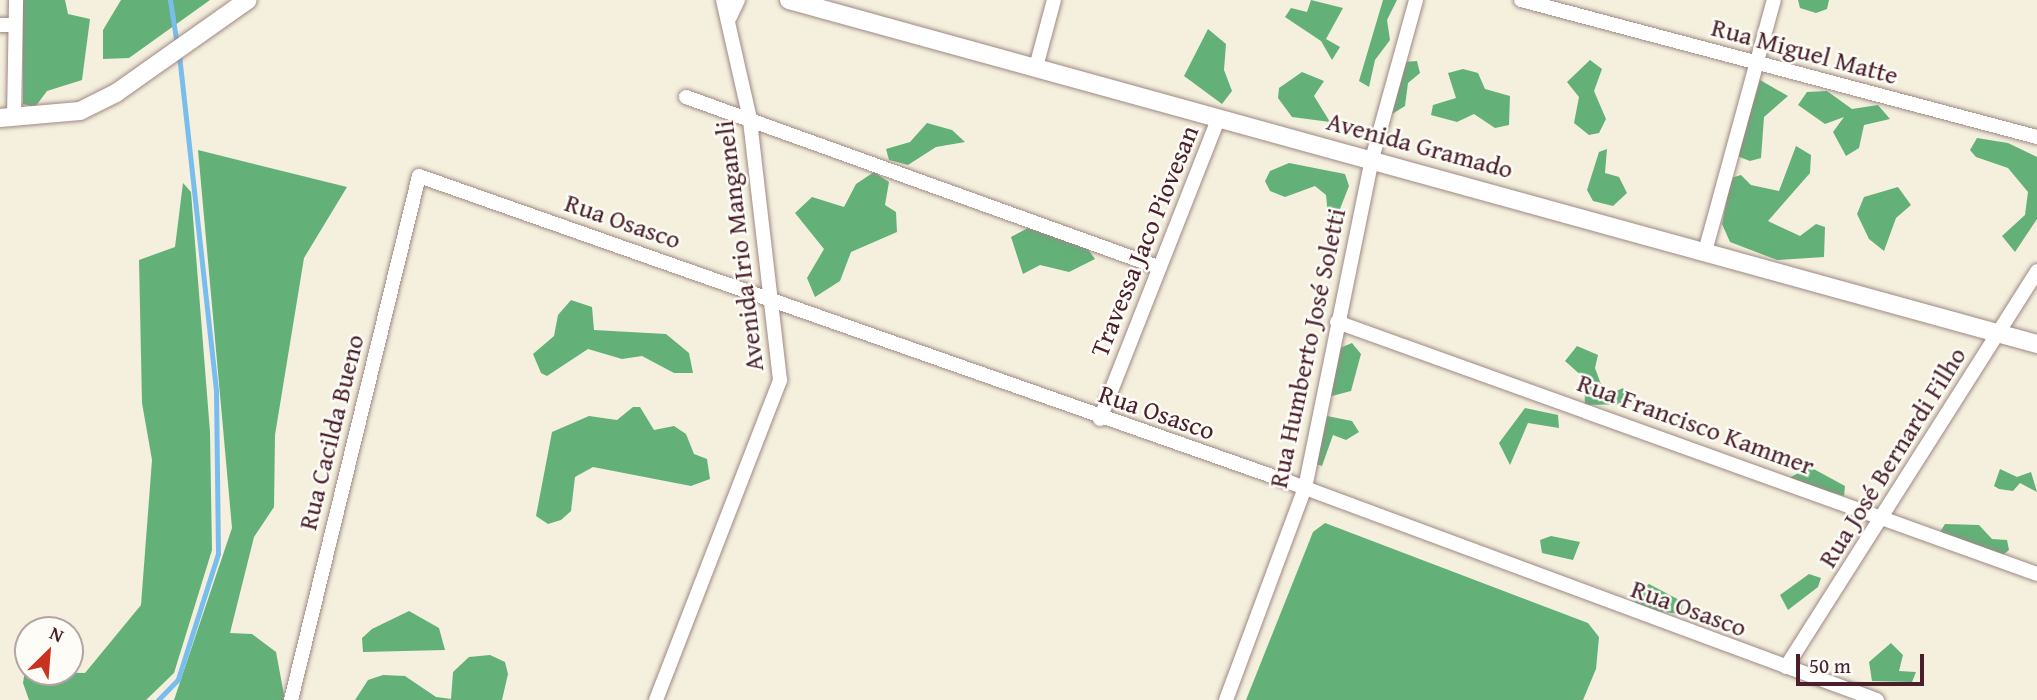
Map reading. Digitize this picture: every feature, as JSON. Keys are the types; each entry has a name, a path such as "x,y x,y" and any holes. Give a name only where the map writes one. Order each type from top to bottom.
{"street":[{"path":"16,0 7,118 80,111 188,45 248,0"},
{"name":"Avenida Irio Manganeli","path":"656,700 780,380 750,119 730,17 723,0"},
{"path":"730,17 738,0"},
{"name":"Avenida Gramado","path":"789,0 1035,66 1218,120 1706,248 2037,344"},
{"path":"1035,66 1054,0"},
{"name":"Rua Humberto José Soletti","path":"1226,700 1305,488 1372,159 1416,0"},
{"name":"Rua Miguel Matte","path":"1521,0 2037,138"},
{"path":"1706,248 1774,0"},
{"path":"0,25 15,25"},
{"path":"686,97 1158,267"},
{"name":"Travessa Jaco Piovesan","path":"1100,419 1218,120"},
{"name":"Rua Osasco","path":"419,176 772,298 1100,419 1305,488 1877,700"},
{"name":"Rua Cacilda Bueno","path":"291,700 419,176"},
{"name":"Rua José Bernardi Filho","path":"1786,667 1885,517 2037,271"},
{"name":"Rua Francisco Kammer","path":"1337,322 1885,517 2037,574"}],"green space":[{"path":"23,0 65,0 68,14 90,19 82,80 47,91 35,107 23,104"},
{"path":"121,0 210,0 129,58 103,59 103,30"},
{"path":"1311,0 1343,8 1326,39 1340,47 1332,60 1321,41 1285,17 1291,8 1307,12"},
{"path":"1383,0 1397,0 1387,20 1390,40 1375,60 1369,87 1359,81"},
{"path":"1798,0 1829,0 1827,9 1816,13 1800,8"},
{"path":"1208,29 1226,44 1224,70 1232,91 1222,104 1184,76"},
{"path":"1590,60 1602,69 1594,91 1606,119 1599,133 1589,135 1574,123 1579,97 1567,82"},
{"path":"1417,61 1420,73 1408,83 1405,106 1392,114 1404,62"},
{"path":"1463,69 1478,73 1485,89 1510,96 1509,125 1495,128 1474,114 1457,122 1431,115 1433,105 1456,98 1448,73"},
{"path":"1302,72 1324,81 1314,96 1330,122 1292,117 1278,98 1279,88"},
{"path":"1760,80 1788,96 1764,117 1761,158 1750,161 1737,156"},
{"path":"1827,91 1852,109 1878,105 1890,119 1864,125 1859,148 1846,156 1833,132 1844,117 1825,124 1798,105 1807,92"},
{"path":"927,123 952,130 965,142 936,147 908,165 889,160 886,149 910,142"},
{"path":"1977,138 2008,143 2037,157 2037,219 2015,252 2002,236 2025,215 2028,192 2008,168 1976,157 1970,150"},
{"path":"1796,146 1811,155 1810,173 1768,221 1800,236 1816,224 1825,227 1824,257 1777,260 1730,242 1722,224 1731,178 1741,175 1751,185 1779,191"},
{"path":"1607,149 1605,173 1619,177 1627,193 1613,206 1593,201 1587,190 1599,152"},
{"path":"198,150 347,187 304,258 275,435 274,507 254,537 230,633 252,634 276,652 285,700 174,700 232,528"},
{"path":"1289,163 1345,174 1349,186 1336,219 1328,215 1326,195 1315,186 1285,197 1270,191 1265,181 1270,171"},
{"path":"874,172 889,182 885,205 896,212 897,232 851,252 840,281 815,297 807,278 824,249 795,213 812,197 844,207 856,184"},
{"path":"183,183 191,192 210,432 212,550 174,673 146,700 29,700 24,686 84,686 84,673 141,605 152,460 142,403 139,260 175,247"},
{"path":"1898,187 1911,205 1896,218 1884,251 1869,239 1857,214 1864,197"},
{"path":"1030,227 1085,245 1095,259 1069,272 1040,265 1023,274 1011,237"},
{"path":"571,300 592,307 594,330 666,334 689,353 693,373 674,373 642,356 622,359 588,349 547,376 541,373 533,354 554,336 558,315"},
{"path":"1352,343 1361,354 1351,391 1328,397 1340,348"},
{"path":"1577,346 1598,355 1595,368 1602,387 1612,393 1623,388 1633,404 1585,405 1584,378 1565,361"},
{"path":"633,407 640,407 654,430 674,426 686,434 694,454 707,459 710,479 691,486 593,467 575,477 571,511 561,520 548,524 536,516 552,432 589,416 617,420"},
{"path":"1525,408 1558,415 1559,428 1528,423 1510,465 1499,443"},
{"path":"1322,415 1352,421 1359,432 1346,440 1333,435 1322,466 1316,464"},
{"path":"1810,467 1845,486 1844,496 1787,479"},
{"path":"2000,469 2017,477 2031,472 2037,492 2020,483 2013,491 1994,486"},
{"path":"1325,523 1588,623 1599,637 1596,669 1583,700 1246,700 1313,532"},
{"path":"1945,524 1979,525 1992,539 2007,540 2009,550 2003,555 1940,532"},
{"path":"1551,536 1580,542 1573,560 1542,553 1540,540"},
{"path":"1809,574 1821,578 1818,587 1788,610 1780,595"},
{"path":"1649,584 1683,602 1681,614 1637,609 1633,594"},
{"path":"409,611 439,628 445,650 363,652 362,638 372,629"},
{"path":"1891,643 1903,655 1899,671 1916,672 1912,682 1872,681 1869,662"},
{"path":"490,655 505,662 508,674 502,700 355,700 368,680 383,675 405,676 436,697 451,699 453,672 469,657"}],"waterway":[{"path":"170,0 177,45"},
{"path":"158,700 178,679 218,554 216,390 179,55"}]}
